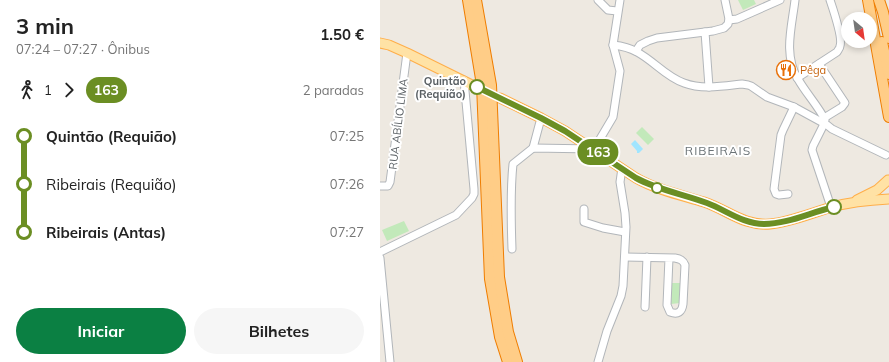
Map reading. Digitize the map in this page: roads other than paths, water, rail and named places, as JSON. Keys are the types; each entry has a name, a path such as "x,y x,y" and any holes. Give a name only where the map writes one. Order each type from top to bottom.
{"highway":[{"path":"468,0 482,85 490,279 500,337 508,362"},
{"path":"476,0 490,85 499,277 508,332 517,362"},
{"path":"868,0 881,38 889,74"},
{"path":"868,0 889,117"},
{"path":"879,0 889,38"},
{"path":"883,12 889,23"}],"main road":[{"path":"380,43 407,53 478,88"},
{"path":"500,98 565,131 649,185 706,203 749,222 764,224 784,222 831,207 851,203 889,199"},
{"path":"851,203 889,182"}],"street":[{"path":"598,0 608,10 618,11"},
{"path":"533,148 594,149 613,117 620,71 614,45 620,0"},
{"path":"636,51 640,45 657,38 724,28 728,24 729,20 725,0"},
{"path":"729,20 737,19 780,0"},
{"path":"795,0 789,39 791,63 798,78 824,121 832,129 886,155"},
{"path":"798,78 837,52 840,48 841,43 834,10 830,0"},
{"path":"705,32 709,87"},
{"path":"614,45 636,51 671,77 684,83 709,87 742,84 748,85 766,97 794,107 824,121"},
{"name":"RUA ABÍLIO LIMA","path":"380,186 388,186 390,182 407,53"},
{"path":"819,64 845,103 824,121 812,150 831,207"},
{"path":"380,252 456,215 474,194 464,80"},
{"path":"788,194 776,194 774,189 781,135 794,107"},
{"path":"512,249 510,206 513,164 533,148 541,118"},
{"path":"598,362 607,331 621,296 623,286 625,213 620,182 622,168"},
{"path":"584,209 584,222 602,228 625,232"},
{"path":"624,257 675,258 681,259 684,262 683,308 678,313 670,312 667,305 668,258"},
{"path":"645,307 647,257"},
{"path":"380,258 390,362"}],"water":[{"path":"635,140 643,149 639,153 637,153 631,144"}],"place":[{"name":"Pêga","path":"786,70"},
{"name":"Quintão (Requião)","path":"477,87"}],"district":[{"name":"RIBEIRAIS","path":"718,150"}]}
